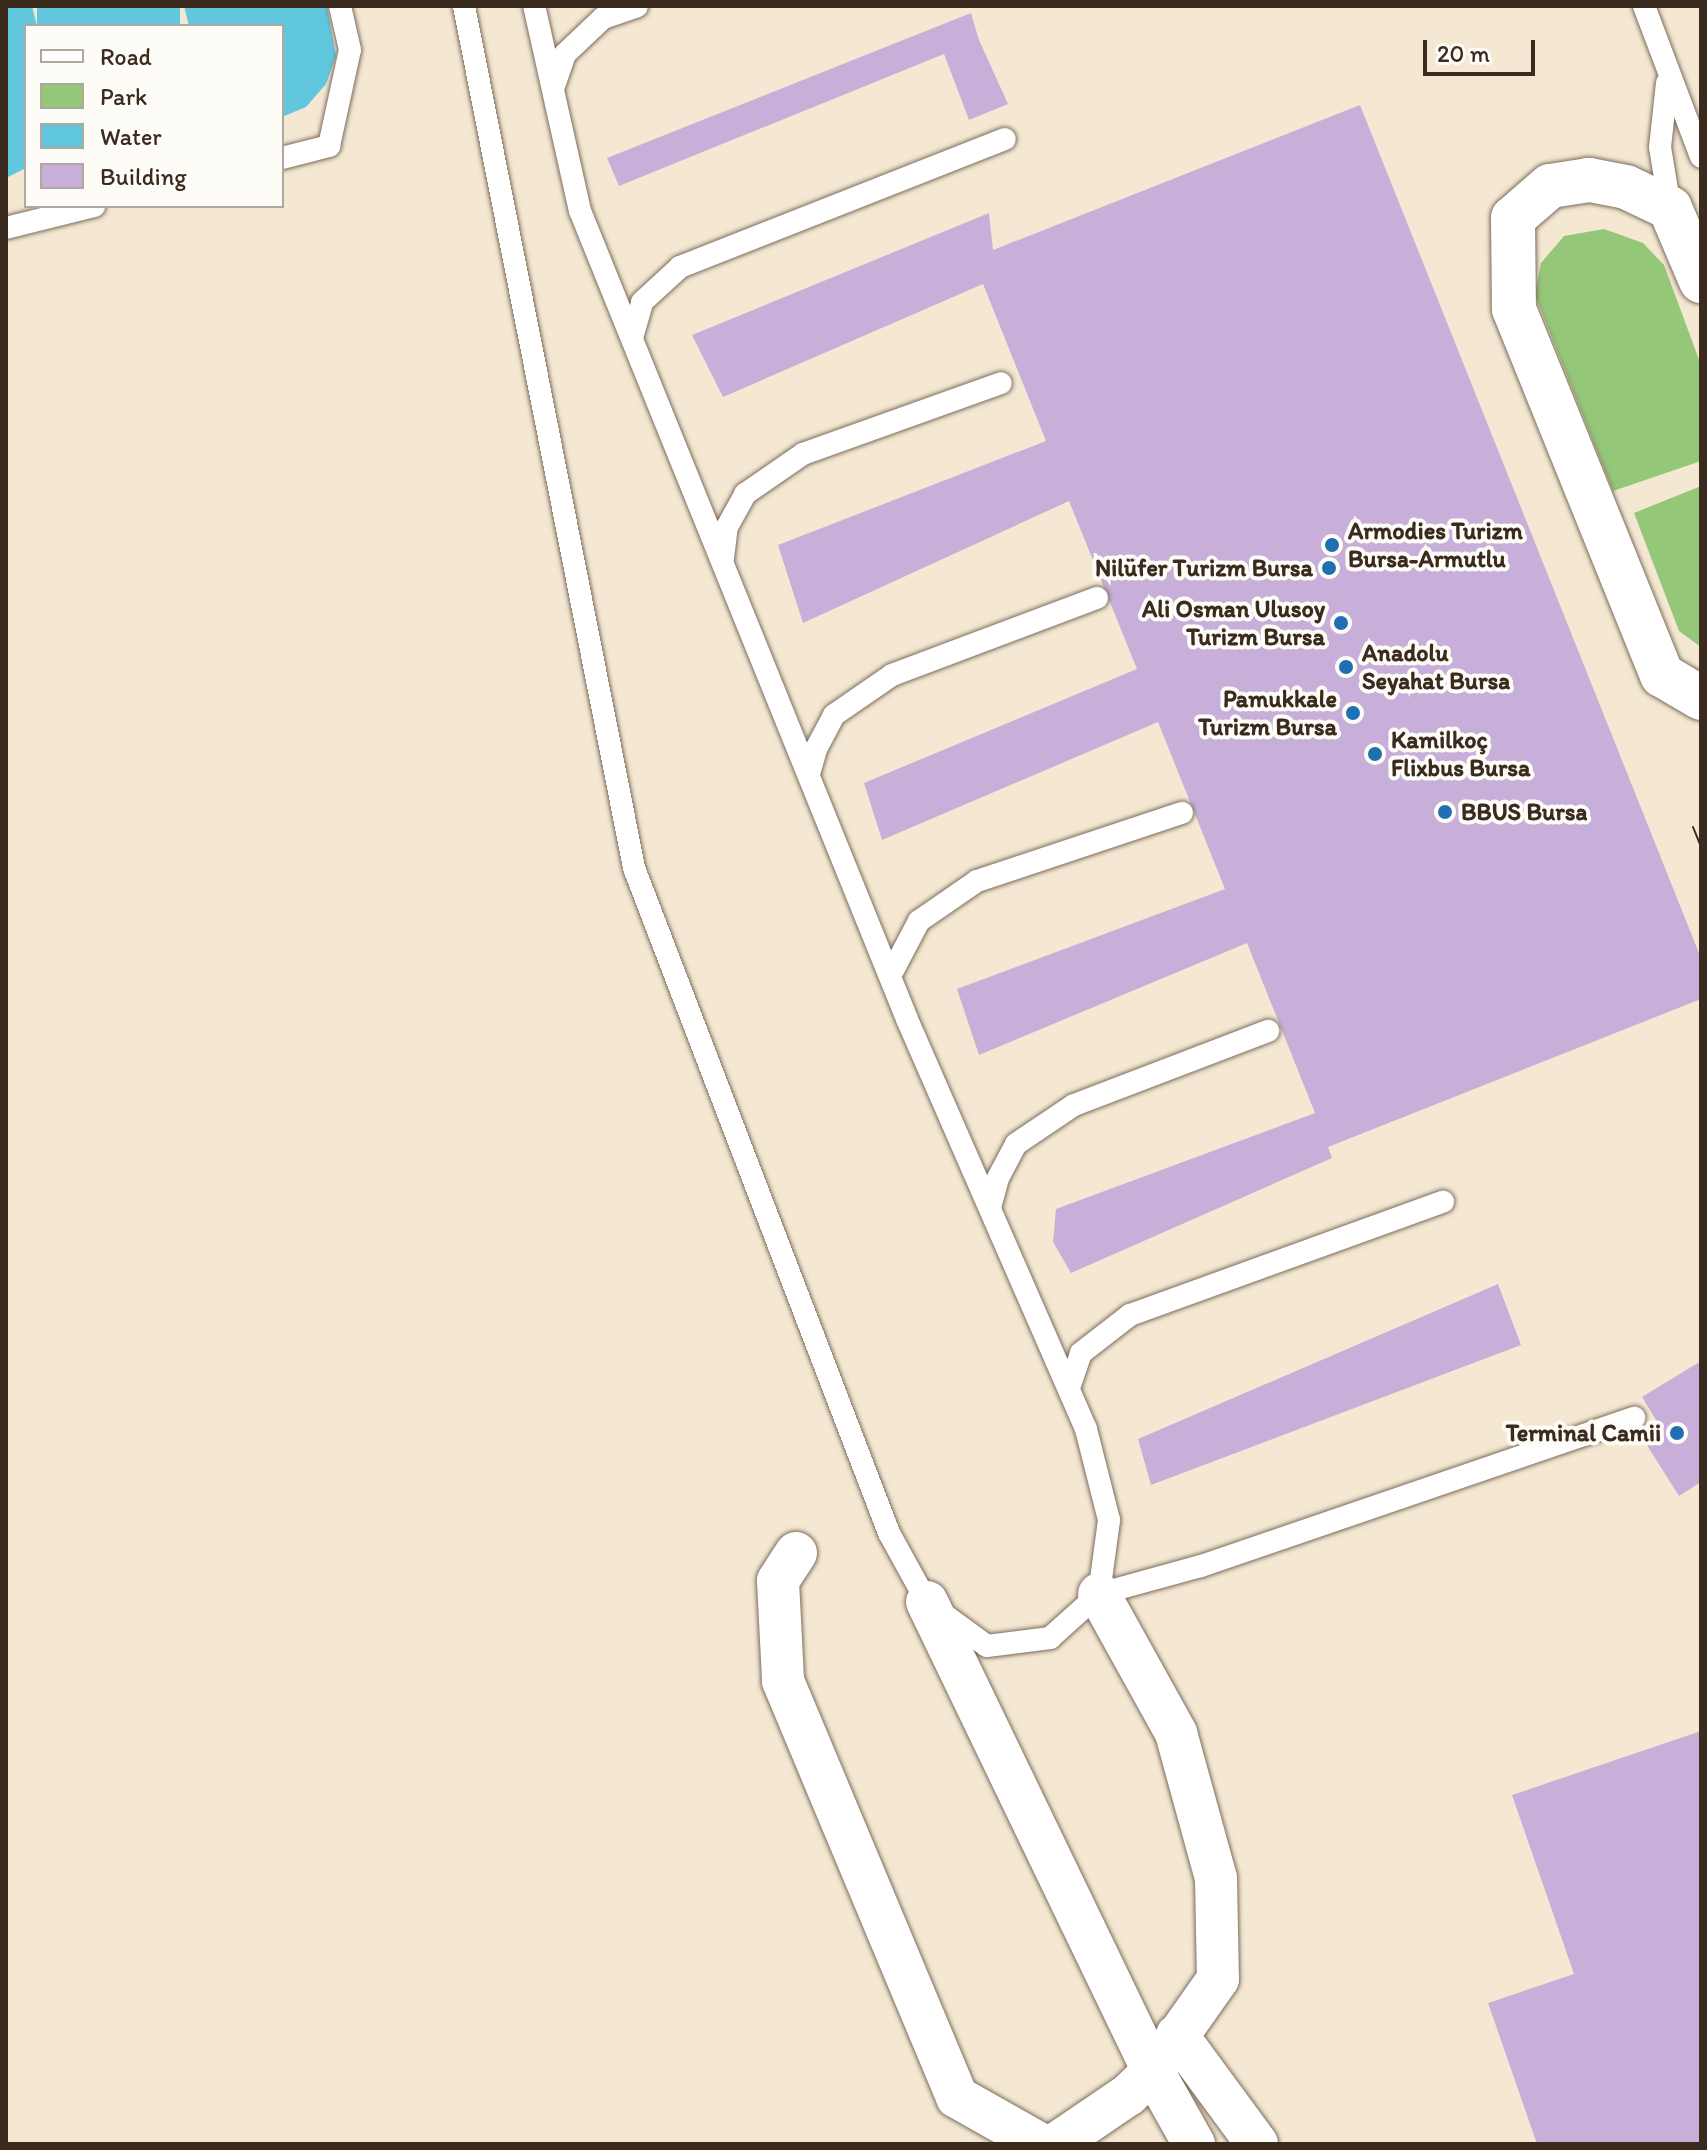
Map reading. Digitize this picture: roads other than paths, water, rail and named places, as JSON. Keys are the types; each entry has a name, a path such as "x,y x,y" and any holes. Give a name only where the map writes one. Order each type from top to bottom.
{"main road":[{"path":"1701,281 1670,208 1626,187 1589,180 1550,186 1513,218 1514,309 1662,675 1701,698"}],"street":[{"path":"796,1553 778,1581 783,1681 957,2097 1040,2144"},
{"path":"1056,2144 1128,2095 1153,2071 1218,1979 1216,1878 1176,1733 1099,1594"},
{"path":"927,1602 1153,2071 1194,2144"},
{"path":"1177,2035 1257,2144"}],"lane":[{"path":"284,157 329,146 350,50 340,6"},
{"path":"464,6 634,868 889,1533 927,1602 987,1646 1050,1638 1099,1594 1201,1566 1634,1418"},
{"path":"534,6 580,211 890,976 1086,1429 1109,1520 1099,1594"},
{"path":"553,91 565,54 603,18 637,6"},
{"path":"1644,6 1701,157"},
{"path":"1668,74 1667,111 1660,147 1670,208"},
{"path":"632,338 642,302 680,267 1005,139"},
{"path":"6,228 86,208"},
{"path":"723,559 727,527 745,494 803,454 1001,383"},
{"path":"809,774 816,749 834,715 892,675 1097,598"},
{"path":"890,976 919,921 977,881 1182,813"},
{"path":"990,1208 998,1178 1016,1144 1074,1105 1268,1031"},
{"path":"1069,1388 1081,1353 1130,1315 1443,1202"}],"water":[{"path":"6,6 32,6 36,24 24,24 24,169 6,178"},
{"path":"37,6 180,6 180,24 37,24"},
{"path":"184,6 327,6 336,56 326,84 306,107 284,116 284,24 188,24"}],"tram line":[{"path":"1693,827 1701,847"}],"place":[{"name":"Armodies Turizm Bursa-Armutlu","path":"1332,545"},
{"name":"Nilüfer Turizm Bursa","path":"1329,568"},
{"name":"Ali Osman Ulusoy Turizm Bursa","path":"1341,623"},
{"name":"Anadolu Seyahat Bursa","path":"1346,667"},
{"name":"Pamukkale Turizm Bursa","path":"1353,713"},
{"name":"Kamilkoç Flixbus Bursa","path":"1375,754"},
{"name":"BBUS Bursa","path":"1445,812"},
{"name":"Terminal Camii","path":"1677,1433"}]}
